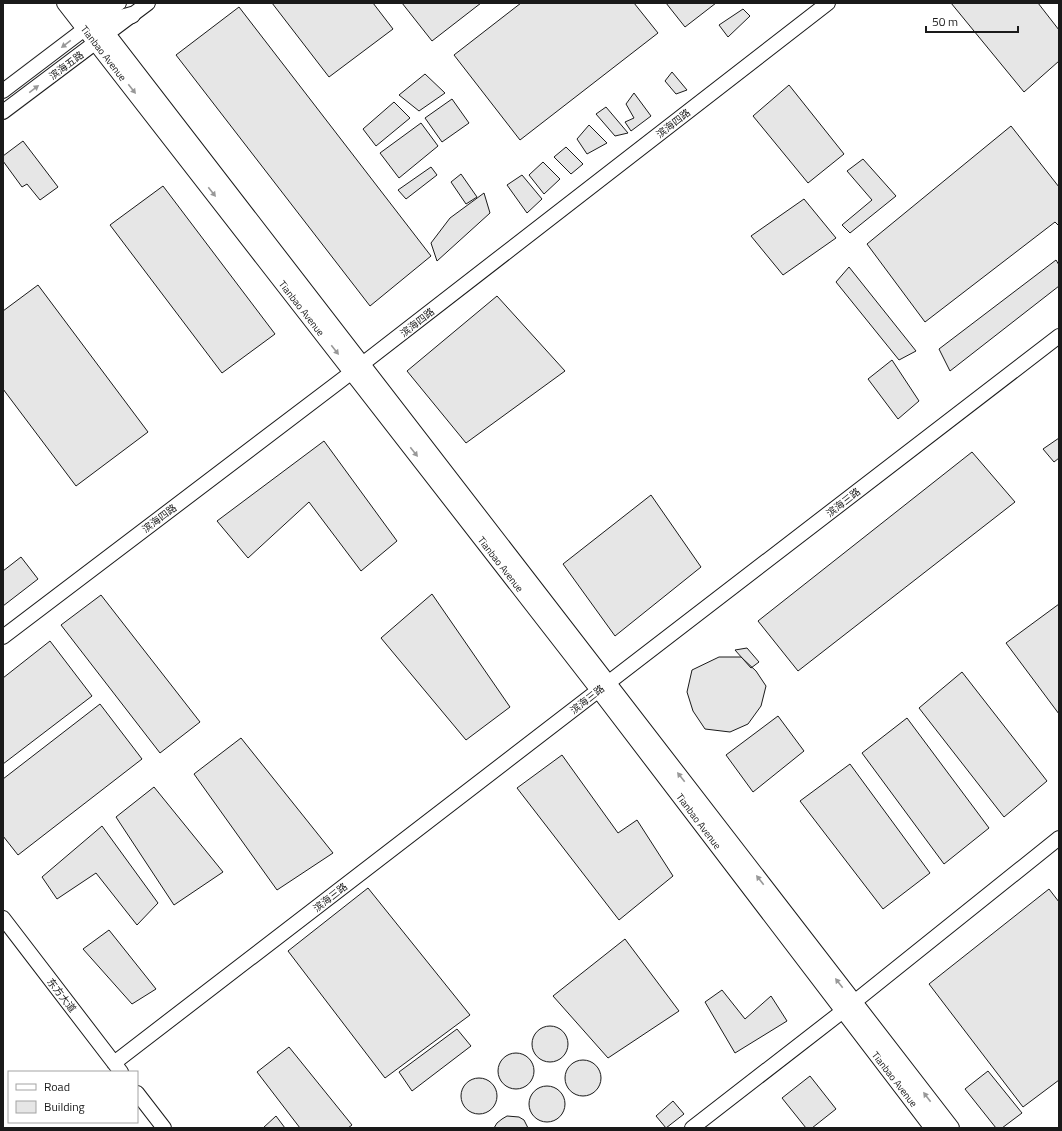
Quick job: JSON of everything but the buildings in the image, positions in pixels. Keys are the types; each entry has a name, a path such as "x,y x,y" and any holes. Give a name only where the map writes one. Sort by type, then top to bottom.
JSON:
{"main road":[{"path":"67,3 93,18 114,20 132,15"},
{"name":"Tianbao Avenue","path":"83,3 93,18 102,39 849,1006 951,1128"},
{"name":"Tianbao Avenue","path":"849,1006 933,1128"}],"street":[{"name":"滨海五路","path":"3,91 93,18 118,3"},
{"name":"滨海五路","path":"3,112 148,3"},
{"name":"滨海四路","path":"3,637 357,368 828,3"},
{"name":"滨海三路","path":"117,1067 603,686 1059,336"},
{"path":"692,1128 849,1006 1059,838"},
{"name":"东方大道","path":"3,918 117,1067"},
{"path":"138,1094 164,1128"}]}
